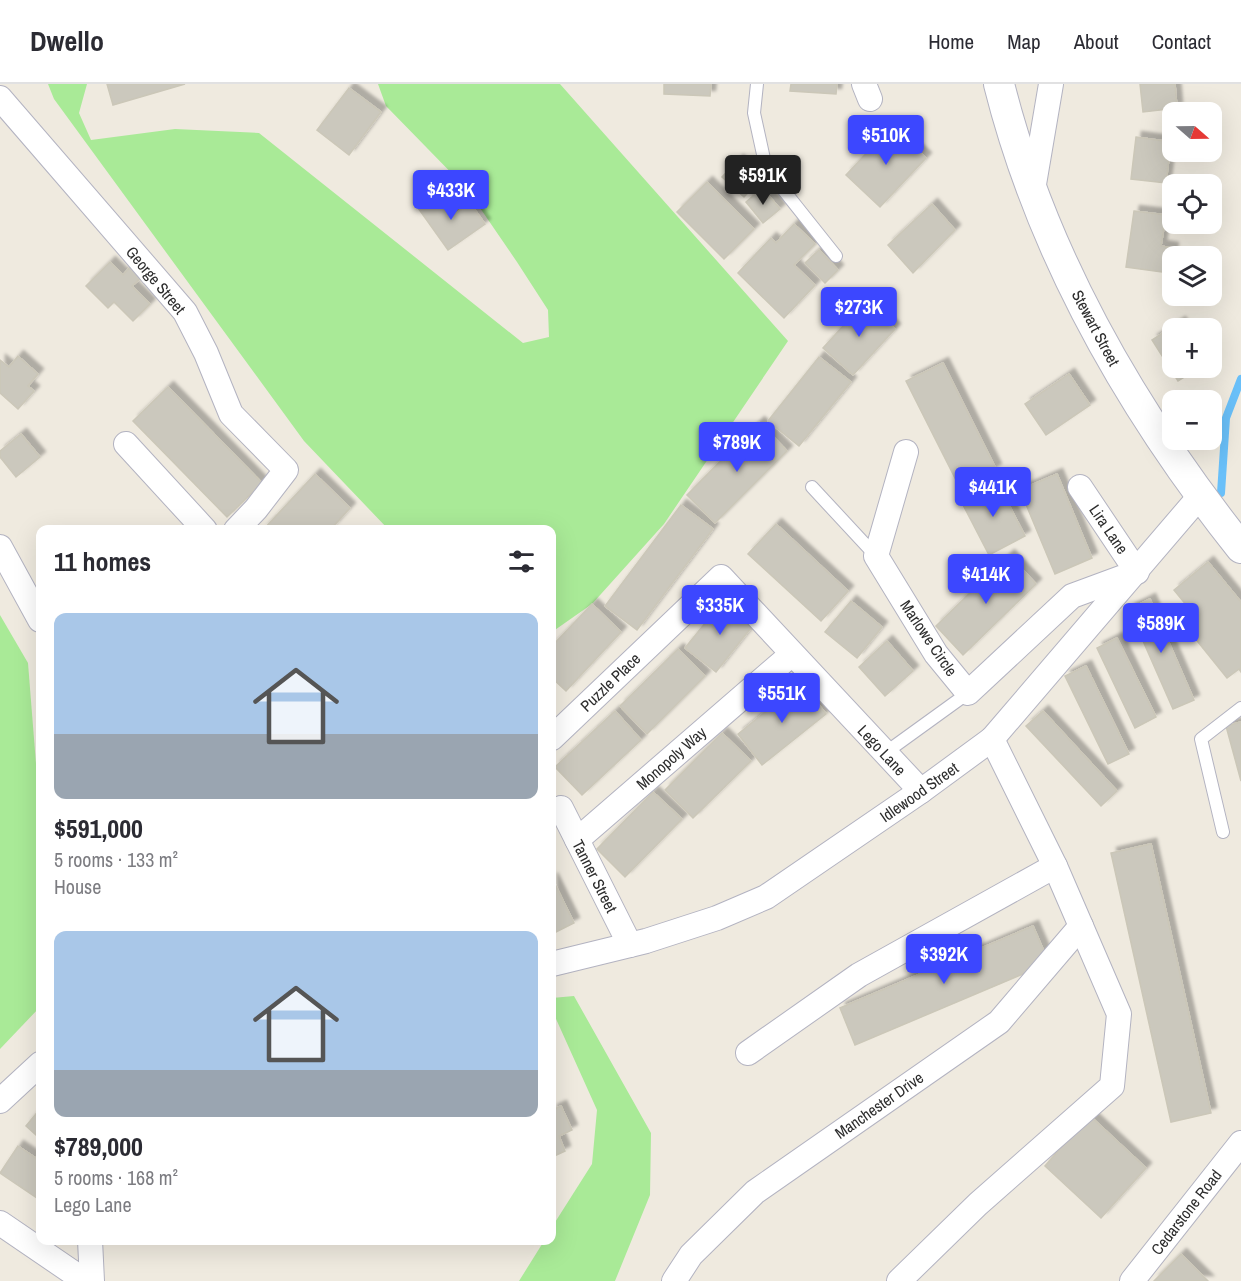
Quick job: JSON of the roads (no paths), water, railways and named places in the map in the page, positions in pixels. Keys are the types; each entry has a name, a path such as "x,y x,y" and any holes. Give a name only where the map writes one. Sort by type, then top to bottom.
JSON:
{"street":[{"name":"Stewart Street","path":"999,84 1009,122 1033,190 1095,333 1200,496 1241,548"},
{"path":"1033,190 1051,84"},
{"name":"George Street","path":"0,98 185,312 206,353 231,414 286,471 241,525"},
{"path":"126,444 200,525"},
{"path":"876,556 906,452"},
{"name":"Lira Lane","path":"1080,486 1137,572"},
{"name":"Idlewood Street","path":"556,963 630,945 717,918 766,897 921,791 992,739 1200,496"},
{"path":"0,547 36,613"},
{"name":"Marlowe Circle","path":"876,556 936,654 968,693 1072,596 1137,572"},
{"name":"Lego Lane","path":"721,577 921,791"},
{"name":"Puzzle Place","path":"556,734 721,577"},
{"name":"Monopoly Way","path":"577,840 792,654"},
{"path":"899,1281 978,1204 1112,1086 1119,1014 1055,866 992,739"},
{"name":"Tanner Street","path":"561,808 630,945"},
{"path":"748,1053 859,975 1055,866"},
{"name":"Manchester Drive","path":"674,1281 691,1255 755,1192 999,1022 1081,926"},
{"path":"0,1101 36,1068"},
{"name":"Cedarstone Road","path":"1132,1281 1241,1143"},
{"path":"0,1223 84,1281"},
{"path":"90,1245 92,1281"}],"lane":[{"path":"757,84 754,113 766,168 836,256"},
{"path":"812,487 876,556"},
{"path":"885,753 968,693"},
{"path":"1223,832 1201,739 1241,708"}],"waterway":[{"path":"1221,493 1226,418 1241,379"}]}
